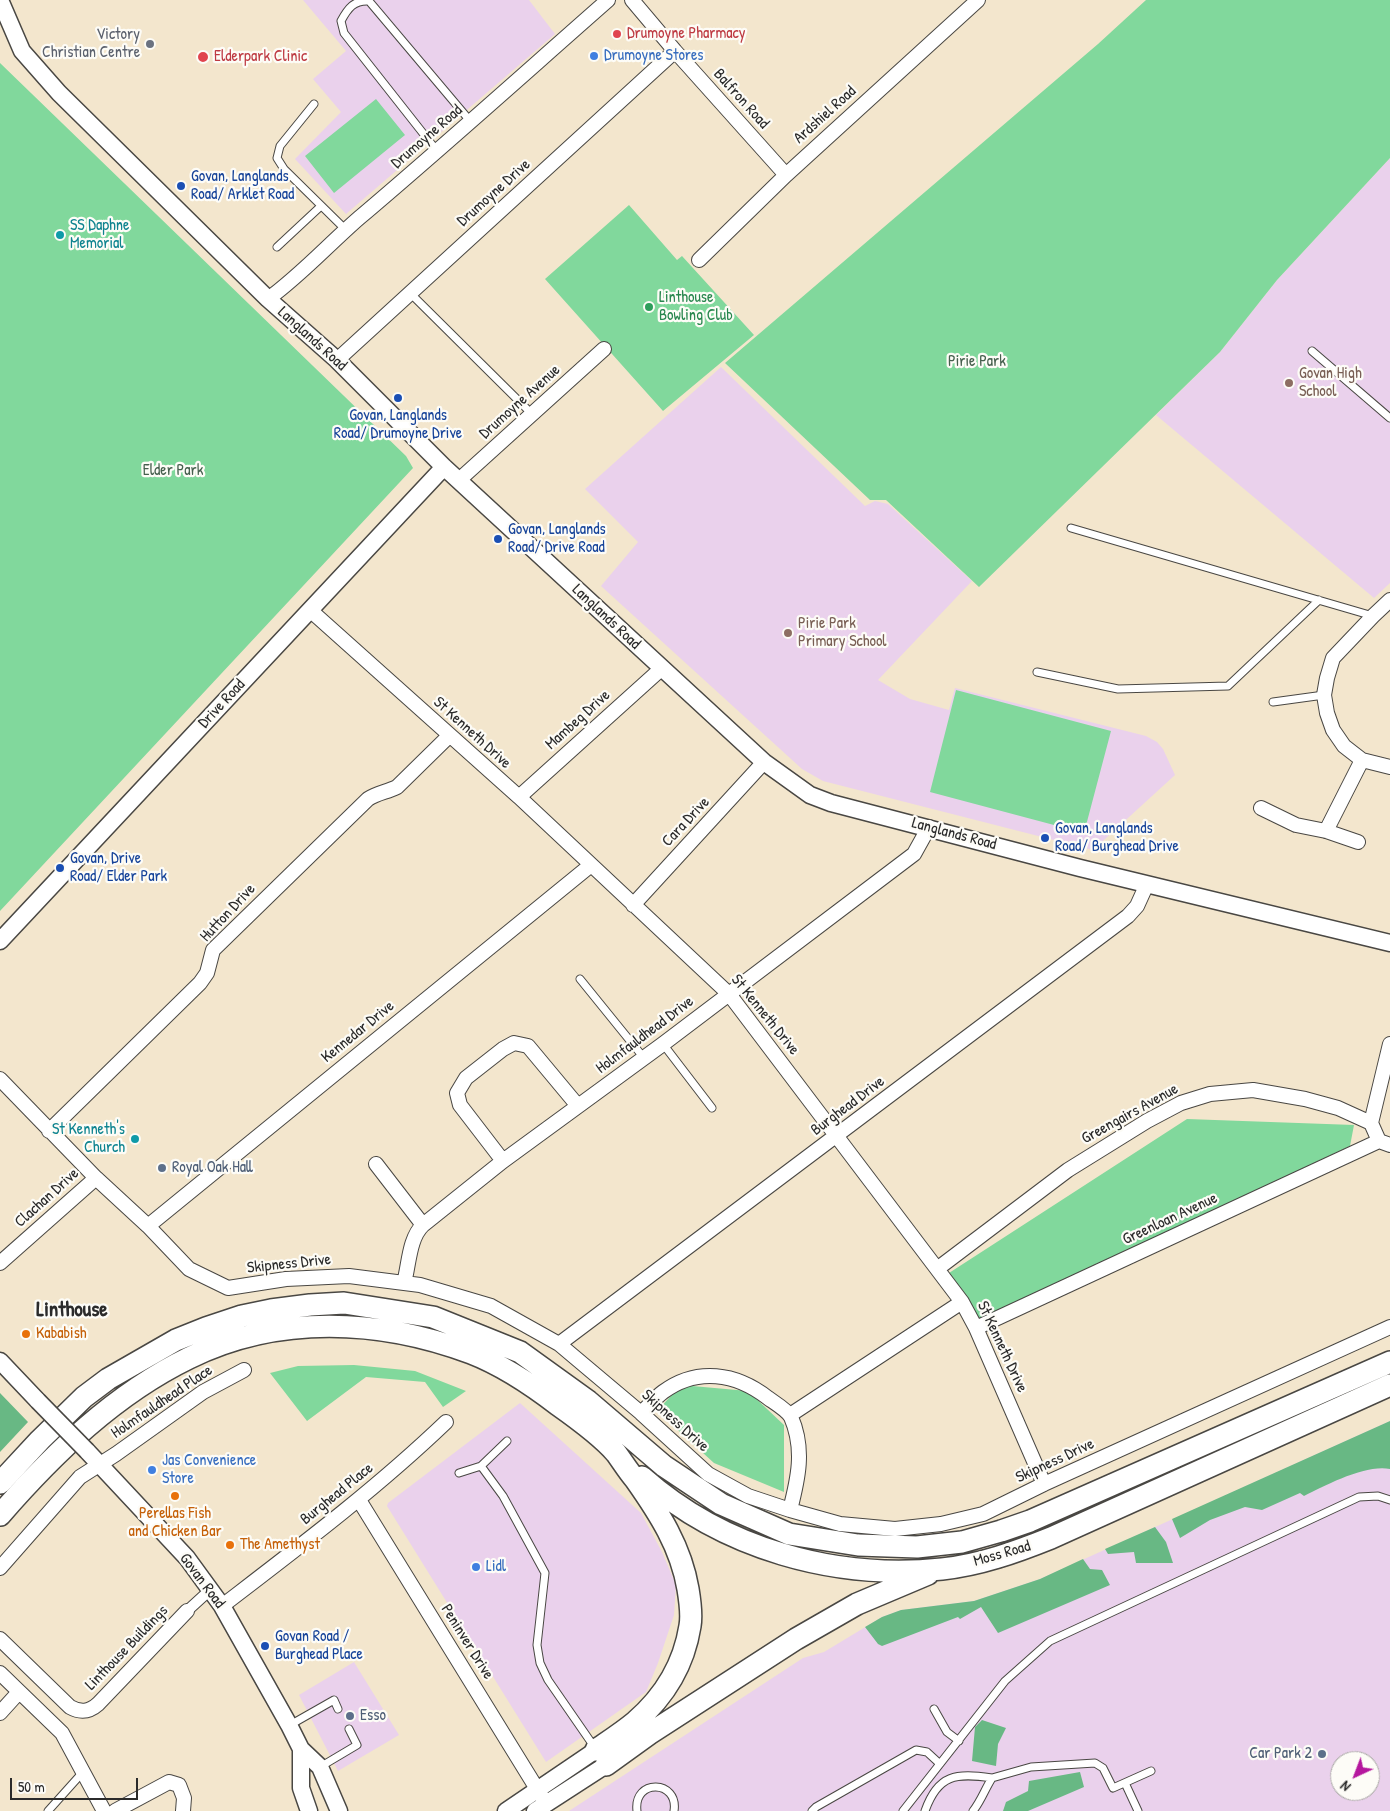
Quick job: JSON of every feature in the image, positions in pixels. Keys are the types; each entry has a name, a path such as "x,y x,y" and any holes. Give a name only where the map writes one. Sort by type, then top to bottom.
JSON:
{"main road":[{"name":"Moss Road","path":"0,1482 84,1397 108,1379 176,1340 242,1316 310,1305 344,1303 433,1317 520,1352 588,1401 664,1466 721,1504 789,1534 858,1545 917,1547 962,1542 1001,1531 1030,1521 1390,1362"},
{"path":"0,1514 56,1454 101,1414 127,1394 190,1357 231,1342 276,1330 314,1326 357,1327 396,1331 473,1354 534,1387 569,1413 614,1451 667,1527 680,1555 690,1598 691,1623 684,1654 663,1693 601,1757"},
{"name":"Moss Road","path":"614,1451 656,1489 696,1516 728,1534 765,1548 798,1559 834,1567 882,1570 942,1569 1009,1554 1052,1538 1390,1385"},
{"path":"601,1757 649,1734 796,1639 858,1604 942,1569"}],"street":[{"name":"Langlands Road","path":"0,0 22,51 59,94 268,299 337,360 444,467 661,669 764,762 795,786 810,795 831,803 1146,884 1390,943"},
{"name":"Drumoyne Road","path":"268,299 288,284 346,230 608,0"},
{"name":"Balfron Road","path":"632,0 675,51 786,174"},
{"name":"Ardshiel Road","path":"699,260 786,174 978,0"},
{"name":"Drumoyne Drive","path":"337,360 675,51"},
{"name":"Drumoyne Avenue","path":"459,480 604,349"},
{"name":"Drive Road","path":"0,941 444,467"},
{"path":"1390,600 1333,658 1324,695 1327,713 1333,730 1344,746 1362,760 1390,767"},
{"name":"St Kenneth Drive","path":"310,610 518,797 729,994 962,1302 976,1328 1044,1484"},
{"name":"Mambeg Drive","path":"518,797 661,669"},
{"name":"Hutton Drive","path":"49,1131 200,983 207,973 213,950 368,799 375,794 397,787 449,736"},
{"path":"1326,831 1362,760"},
{"name":"Cara Drive","path":"634,904 764,762"},
{"path":"1261,808 1296,825 1326,831 1358,842"},
{"name":"Holmfauldhead Drive","path":"404,1283 417,1231 423,1225 504,1161 663,1044 914,854 929,827"},
{"name":"Kennedar Drive","path":"148,1226 591,865"},
{"name":"Burghead Drive","path":"559,1344 1128,916 1137,906 1146,884"},
{"path":"504,1161 460,1105 457,1093 466,1078 502,1049 514,1043 528,1046 578,1106"},
{"path":"1385,1143 1371,1123 1390,1044"},
{"name":"Skipness Drive","path":"0,1079 96,1178 148,1226 189,1270 228,1288 286,1279 349,1276 420,1285 491,1306 559,1344 708,1474 748,1496 840,1524 894,1529 942,1524 983,1514 1044,1484 1390,1327"},
{"name":"Greengairs Avenue","path":"937,1269 1068,1170 1147,1121 1182,1103 1210,1094 1253,1090 1305,1099 1338,1108 1371,1123"},
{"name":"Greenloan Avenue","path":"976,1328 1385,1143"},
{"path":"376,1164 423,1225"},
{"name":"Clachan Drive","path":"0,1263 96,1178"},
{"path":"790,1415 962,1302"},
{"name":"Govan Road","path":"0,1361 187,1558 222,1606 301,1748 320,1766 339,1811"},
{"name":"Holmfauldhead Place","path":"0,1568 80,1477 116,1454 202,1392 244,1370"},
{"path":"641,1414 663,1392 687,1379 719,1376 738,1380 764,1395 790,1415 798,1441 799,1471 790,1510"},
{"name":"Burghead Place","path":"222,1606 359,1500 413,1454 446,1422"},
{"name":"Peninver Drive","path":"359,1500 539,1801"},
{"path":"187,1611 210,1590"},
{"name":"Linthouse Buildings","path":"0,1639 70,1707 77,1711 86,1712 98,1704 187,1611"},
{"path":"0,1673 62,1733 104,1811"},
{"path":"0,1713 19,1692"},
{"path":"301,1748 301,1788 309,1811"},
{"path":"506,1811 539,1801 601,1757"},
{"path":"115,1811 169,1782 179,1785 184,1798 183,1811"}],"lane":[{"path":"437,152 344,33 341,20 355,2 362,0 370,1 471,122"},
{"path":"314,104 280,146 277,158 284,169 346,230"},
{"path":"277,247 321,206"},
{"path":"410,293 532,414"},
{"path":"1312,351 1390,418"},
{"path":"1071,528 1373,616"},
{"path":"1037,672 1118,688 1228,686 1319,600"},
{"path":"1273,702 1324,695"},
{"path":"580,979 644,1058"},
{"path":"663,1044 712,1108"},
{"path":"459,1473 481,1466 507,1441"},
{"path":"481,1466 503,1496 545,1573 537,1645 540,1663 548,1680 601,1757"},
{"path":"903,1811 1004,1681 1050,1641 1359,1496 1378,1496 1390,1500"},
{"path":"289,1725 334,1700 338,1709"},
{"path":"934,1709 947,1732 959,1741"},
{"path":"320,1766 356,1745 349,1729"},
{"path":"812,1811 824,1802 916,1750 927,1752 940,1764"},
{"path":"925,1811 930,1795 936,1788 947,1780 960,1776 992,1778 1031,1766 1095,1763 1103,1768 1113,1788 1151,1770"},
{"path":"48,1811 83,1772"},
{"path":"973,1811 980,1802 985,1788 992,1778"},
{"path":"1126,1782 1138,1811"},
{"path":"637,1811 638,1797 648,1788 654,1787 661,1788 672,1796 674,1811"}],"shaded area":[{"path":"303,0 529,0 555,34 346,214 295,159 341,112 313,79 346,51"},
{"name":"Govan High School","path":"1390,158 1390,583 1374,598 1156,415 1220,352 1277,280"},
{"name":"Pirie Park Primary School","path":"721,367 865,506 875,501 888,504 972,581 878,680 910,699 949,710 955,688 1146,736 1157,742 1163,749 1175,775 1093,850 823,781 802,769 601,586 638,542 585,489"},
{"path":"520,1403 641,1513 662,1552 676,1585 674,1615 646,1692 546,1762 387,1506 388,1503"},
{"path":"1390,1421 1390,1811 569,1811 803,1658 824,1652 882,1617 901,1610 974,1601 1040,1579"},
{"path":"354,1662 399,1735 338,1771 299,1695"}],"green space":[{"name":"Pirie Park","path":"1146,0 1390,0 1390,158 1277,280 1220,352 979,587 886,500 870,500 725,363 1098,44"},
{"name":"Elder Park","path":"0,63 406,456 413,468 0,911"},
{"path":"376,99 405,135 334,193 305,156"},
{"name":"Linthouse Bowling Club","path":"629,205 677,260 682,256 754,335 663,411 545,279"},
{"path":"956,690 1111,731 1084,833 930,792"},
{"path":"1187,1119 1354,1125 1350,1146 981,1321 949,1273"},
{"path":"354,1365 415,1371 466,1391 443,1407 425,1382 366,1377 307,1421 270,1373 298,1366"},
{"path":"681,1385 748,1391 784,1425 784,1492 714,1463 657,1411"},
{"path":"0,1393 28,1422 0,1452"},
{"path":"1390,1421 1390,1469 1380,1468 1358,1472 1304,1496 1300,1493 1262,1510 1245,1507 1210,1520 1180,1538 1172,1519"},
{"path":"1155,1527 1166,1542 1173,1563 1136,1563 1134,1552 1108,1554 1105,1549"},
{"path":"1083,1559 1090,1569 1102,1570 1110,1585 998,1633 981,1607 960,1619 958,1617 882,1646 878,1644 865,1627 882,1617 901,1610 974,1601 1040,1579"},
{"path":"982,1720 1006,1728 998,1744 996,1766 972,1761 975,1727"},
{"path":"1080,1772 1084,1787 1028,1811 1003,1811 1006,1802 1028,1791 1029,1781"}],"place":[{"name":"Drumoyne Pharmacy","path":"617,34"},
{"name":"Victory Christian Centre","path":"150,44"},
{"name":"Drumoyne Stores","path":"594,56"},
{"name":"Elderpark Clinic","path":"203,57"},
{"name":"Govan, Langlands Road/ Arklet Road","path":"181,186"},
{"name":"SS Daphne Memorial","path":"60,235"},
{"name":"Linthouse Bowling Club","path":"649,307"},
{"name":"Govan High School","path":"1289,383"},
{"name":"Govan, Langlands Road/ Drumoyne Drive","path":"398,398"},
{"name":"Govan, Langlands Road/ Drive Road","path":"498,539"},
{"name":"Pirie Park Primary School","path":"788,633"},
{"name":"Govan, Langlands Road/ Burghead Drive","path":"1045,838"},
{"name":"Govan, Drive Road/ Elder Park","path":"60,868"},
{"name":"St Kenneth's Church","path":"135,1139"},
{"name":"Royal Oak Hall","path":"162,1168"},
{"name":"Kababish","path":"26,1334"},
{"name":"Jas Convenience Store","path":"152,1470"},
{"name":"Perellas Fish and Chicken Bar","path":"175,1496"},
{"name":"The Amethyst","path":"230,1545"},
{"name":"Lidl","path":"476,1567"},
{"name":"Govan Road / Burghead Place","path":"265,1646"},
{"name":"Esso","path":"350,1716"},
{"name":"Car Park 2","path":"1322,1754"}],"district":[{"name":"Linthouse","path":"72,1310"}]}
